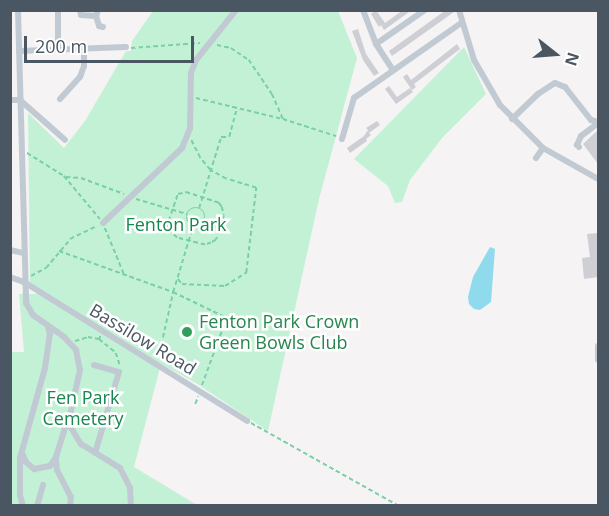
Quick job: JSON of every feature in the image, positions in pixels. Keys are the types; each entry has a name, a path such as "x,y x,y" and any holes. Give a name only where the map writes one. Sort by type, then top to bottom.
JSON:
{"street":[{"path":"18,10 24,280 28,310 71,343 78,355 80,370 70,414 56,457 57,470 71,497 70,506"},
{"path":"58,10 58,49"},
{"path":"80,10 81,15 97,13 99,26 103,27"},
{"path":"103,223 182,148 190,128 191,73 196,60 236,10"},
{"path":"363,10 376,44 393,70"},
{"path":"376,44 425,10"},
{"path":"459,10 459,24 489,88 512,119 543,148 598,179"},
{"path":"342,139 354,98 459,24"},
{"path":"19,51 126,47"},
{"path":"116,48 117,56"},
{"path":"60,99 80,77 84,66 84,49"},
{"path":"512,119 546,87 555,83 565,87 591,120 598,122"},
{"path":"10,100 20,100 65,141"},
{"path":"579,147 577,145 581,136 598,122"},
{"path":"536,158 543,148"},
{"path":"10,250 24,253"},
{"name":"Bassilow Road","path":"10,277 24,280 102,332 247,421"},
{"path":"23,506 20,477 22,447 45,368 50,334 48,327"},
{"path":"598,346 598,360"},
{"path":"94,365 119,372 95,453"},
{"path":"70,414 70,426 81,444 120,468 126,478 133,503"},
{"path":"22,447 26,462 34,469 45,468 56,457"},
{"path":"37,506 43,485"}],"path":[{"path":"126,47 150,48 210,42 231,48 249,60 273,94 283,118"},
{"path":"191,97 283,118 342,139"},
{"path":"199,208 221,137 229,137 237,108"},
{"path":"178,279 182,284 225,286 246,273 256,188 226,179 210,170 193,144 190,128"},
{"path":"21,149 64,177 89,202 103,223 124,274"},
{"path":"64,177 81,178 130,197 187,214"},
{"path":"186,192 219,203 224,216 216,240 211,243 177,238 166,228 171,210 178,194 186,192"},
{"path":"193,208 199,208 204,213 205,220 200,226 193,226 188,222 187,214 193,208"},
{"path":"205,220 221,225"},
{"path":"24,280 46,268 70,239 103,223"},
{"path":"161,345 172,292 193,226"},
{"path":"59,251 172,292 227,318 195,404"},
{"path":"99,339 102,332"},
{"path":"71,343 88,337 99,339 116,353 119,372"},
{"path":"247,421 399,506"}],"green space":[{"name":"Fenton Park","path":"153,11 338,11 357,58 319,199 268,431 196,383 161,364 134,467 197,505 11,506 11,352 24,352 19,294 36,294 39,289 30,286 28,113 64,148 85,121 126,51 131,51 132,41"},
{"path":"464,47 486,94 442,138 410,180 402,202 395,203 388,186 354,159"}],"water":[{"path":"490,247 495,249 491,302 480,310 474,309 469,304 468,297 473,277"}],"building":[{"path":"376,10 385,23 403,10 412,10 384,30 381,25 379,27 371,14"},
{"path":"446,10 454,12 392,56 389,51"},
{"path":"358,29 366,54 379,73 374,76 363,60 352,31"},
{"path":"457,44 460,49 414,84 416,87 412,90 403,77 407,74 411,80"},
{"path":"389,86 397,97 410,88 413,92 396,104 385,89"},
{"path":"377,121 380,125 369,133 371,135 366,139 367,141 350,153 347,148 364,136 368,130 366,128"},
{"path":"598,130 598,164 583,144"},
{"path":"598,233 598,277 584,279 582,258 590,257 587,234"}],"place":[{"name":"Fenton Park Crown Green Bowls Club","path":"187,332"}],"park label":[{"name":"Fen Park Cemetery","path":"83,408"}]}
